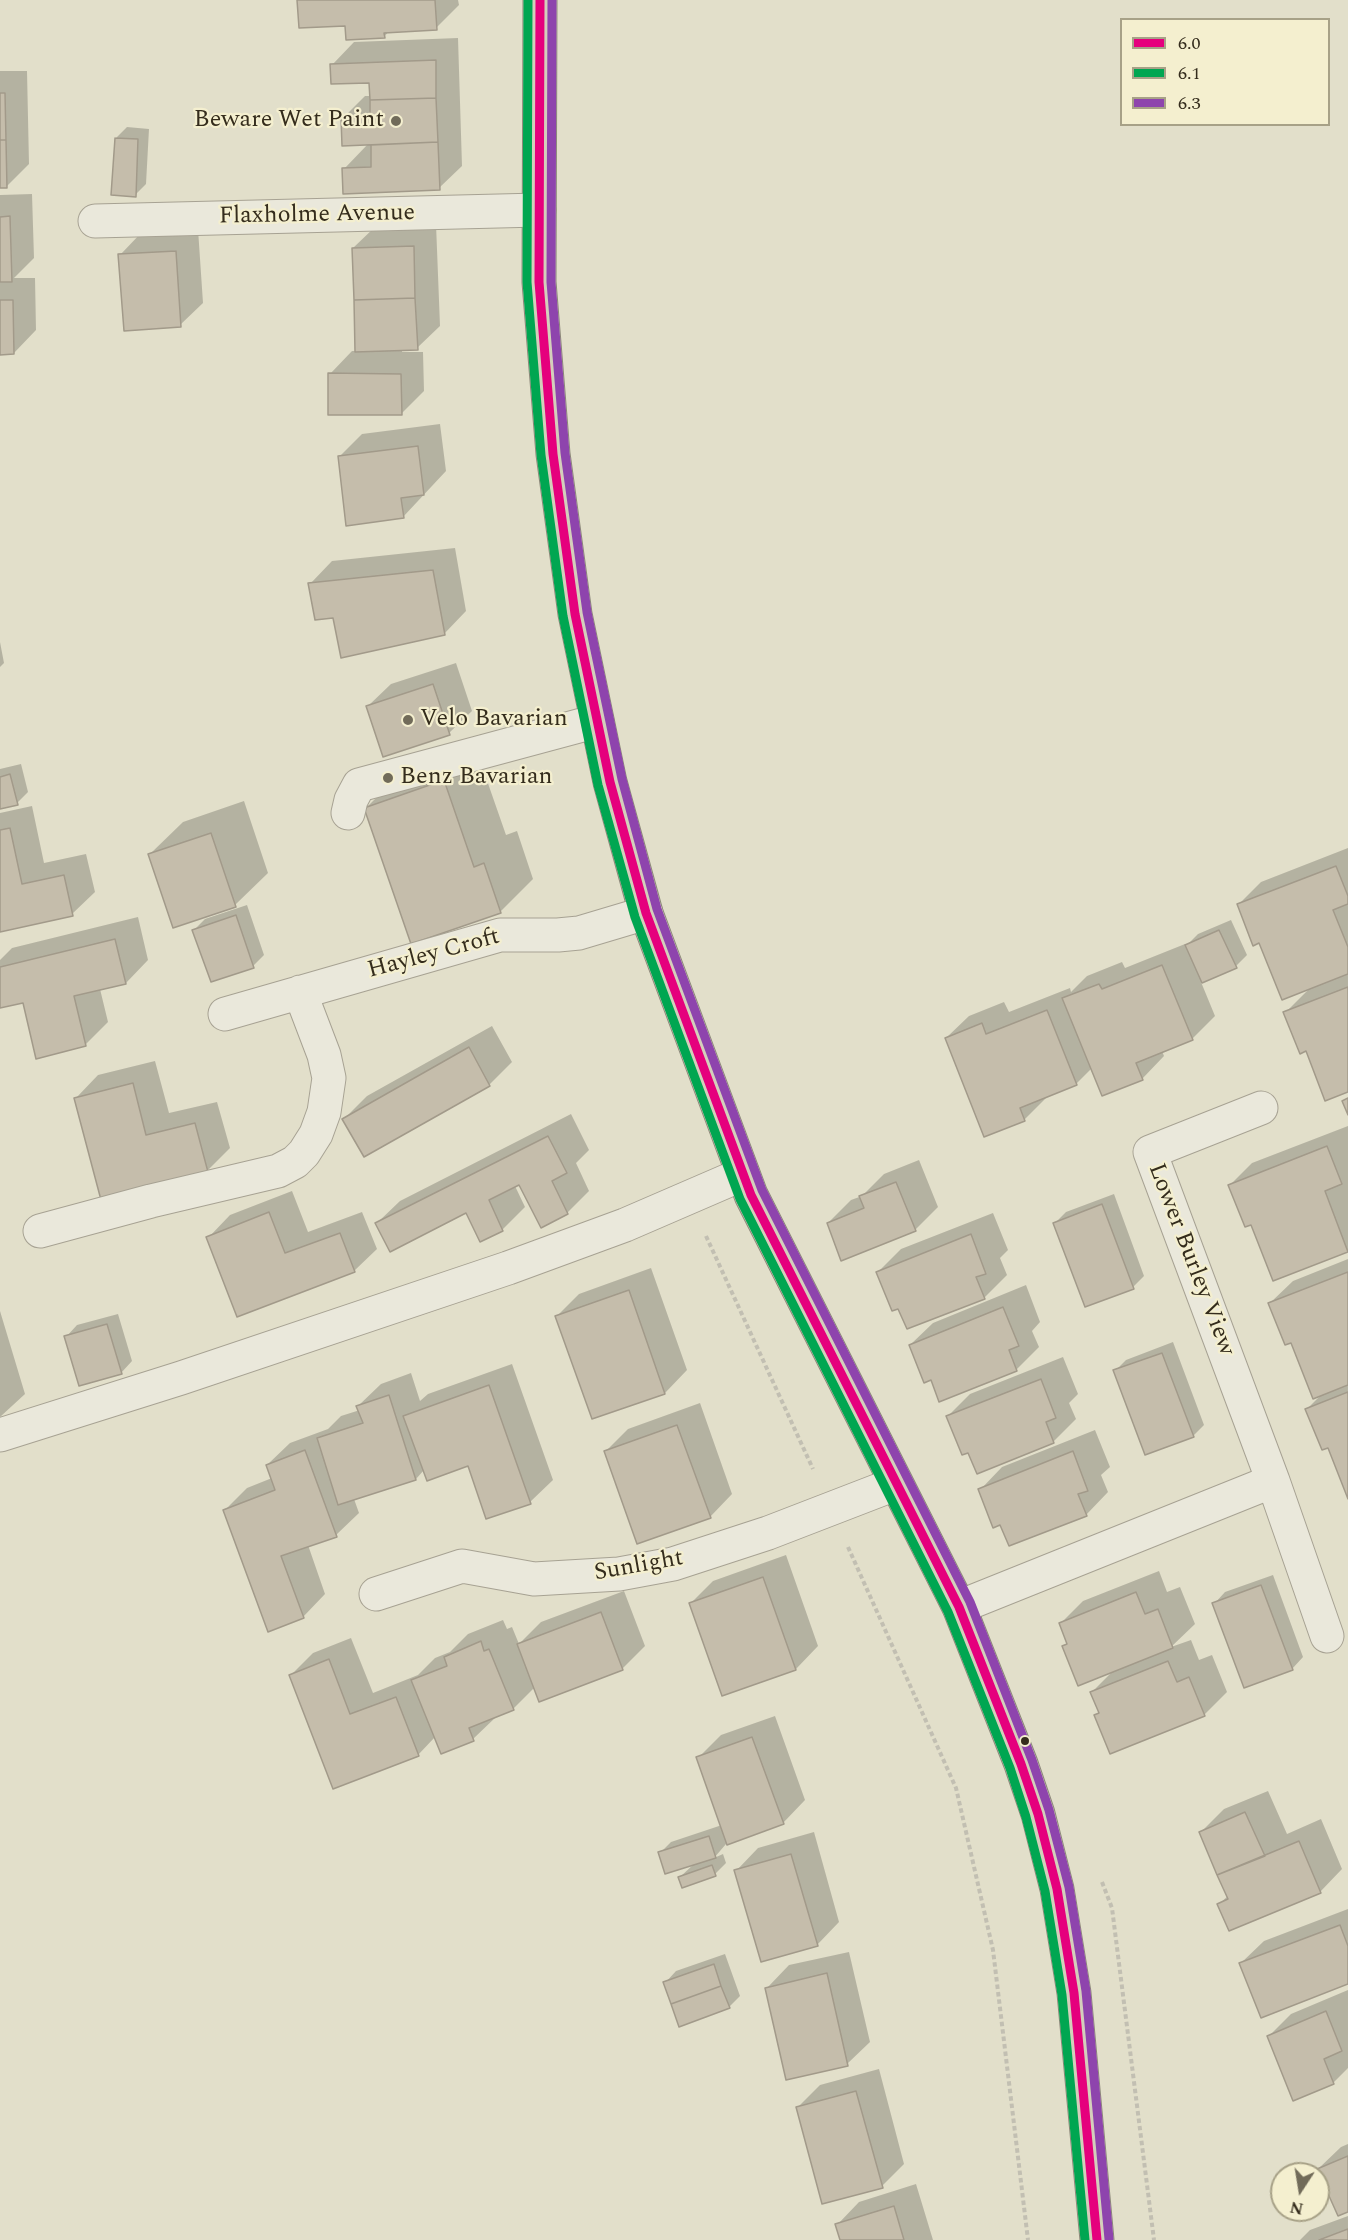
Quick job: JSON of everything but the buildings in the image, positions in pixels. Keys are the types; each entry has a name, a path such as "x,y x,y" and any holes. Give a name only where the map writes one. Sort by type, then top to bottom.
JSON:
{"highway":[{"path":"540,0 539,282 553,454 575,614 610,782 646,913 743,1174 895,1484 959,1607 1021,1764 1038,1814 1057,1889 1074,1993 1097,2240"}],"street":[{"name":"Flaxholme Avenue","path":"95,220 539,210"},
{"path":"348,813 351,800 359,785 597,721"},
{"name":"Hayley Croft","path":"225,1014 500,935 579,933 646,913"},
{"path":"40,1231 151,1201 278,1171 299,1157 316,1134 324,1112 329,1078 324,1055 300,992"},
{"name":"Lower Burley View","path":"1261,1107 1150,1152 1273,1481 1327,1636"},
{"path":"0,1435 181,1378 508,1268 625,1225 743,1174"},
{"path":"959,1607 1273,1481"},
{"name":"Sunlight","path":"376,1594 462,1566 534,1579 619,1574 673,1564 768,1533 895,1484"}],"path":[{"path":"688,1197 956,1788 993,1950 1028,2240"}],"transit line":[{"name":"6.1","path":"528,0 527,282 541,455 563,616 598,785 635,917 740,1199 948,1612 1010,1768 1026,1817 1045,1891 1062,1995 1085,2240"},
{"name":"6.0","path":"540,0 539,282 553,454 575,614 610,782 646,913 751,1195 959,1607 1021,1764 1038,1814 1057,1889 1074,1993 1097,2240"},
{"name":"6.3","path":"552,0 551,282 565,453 587,612 622,779 657,909 762,1190 970,1602 1032,1760 1049,1810 1069,1887 1086,1991 1109,2239"}],"place":[{"name":"Beware Wet Paint","path":"396,121"},
{"name":"Velo Bavarian","path":"408,720"},
{"name":"Benz Bavarian","path":"388,778"}]}
